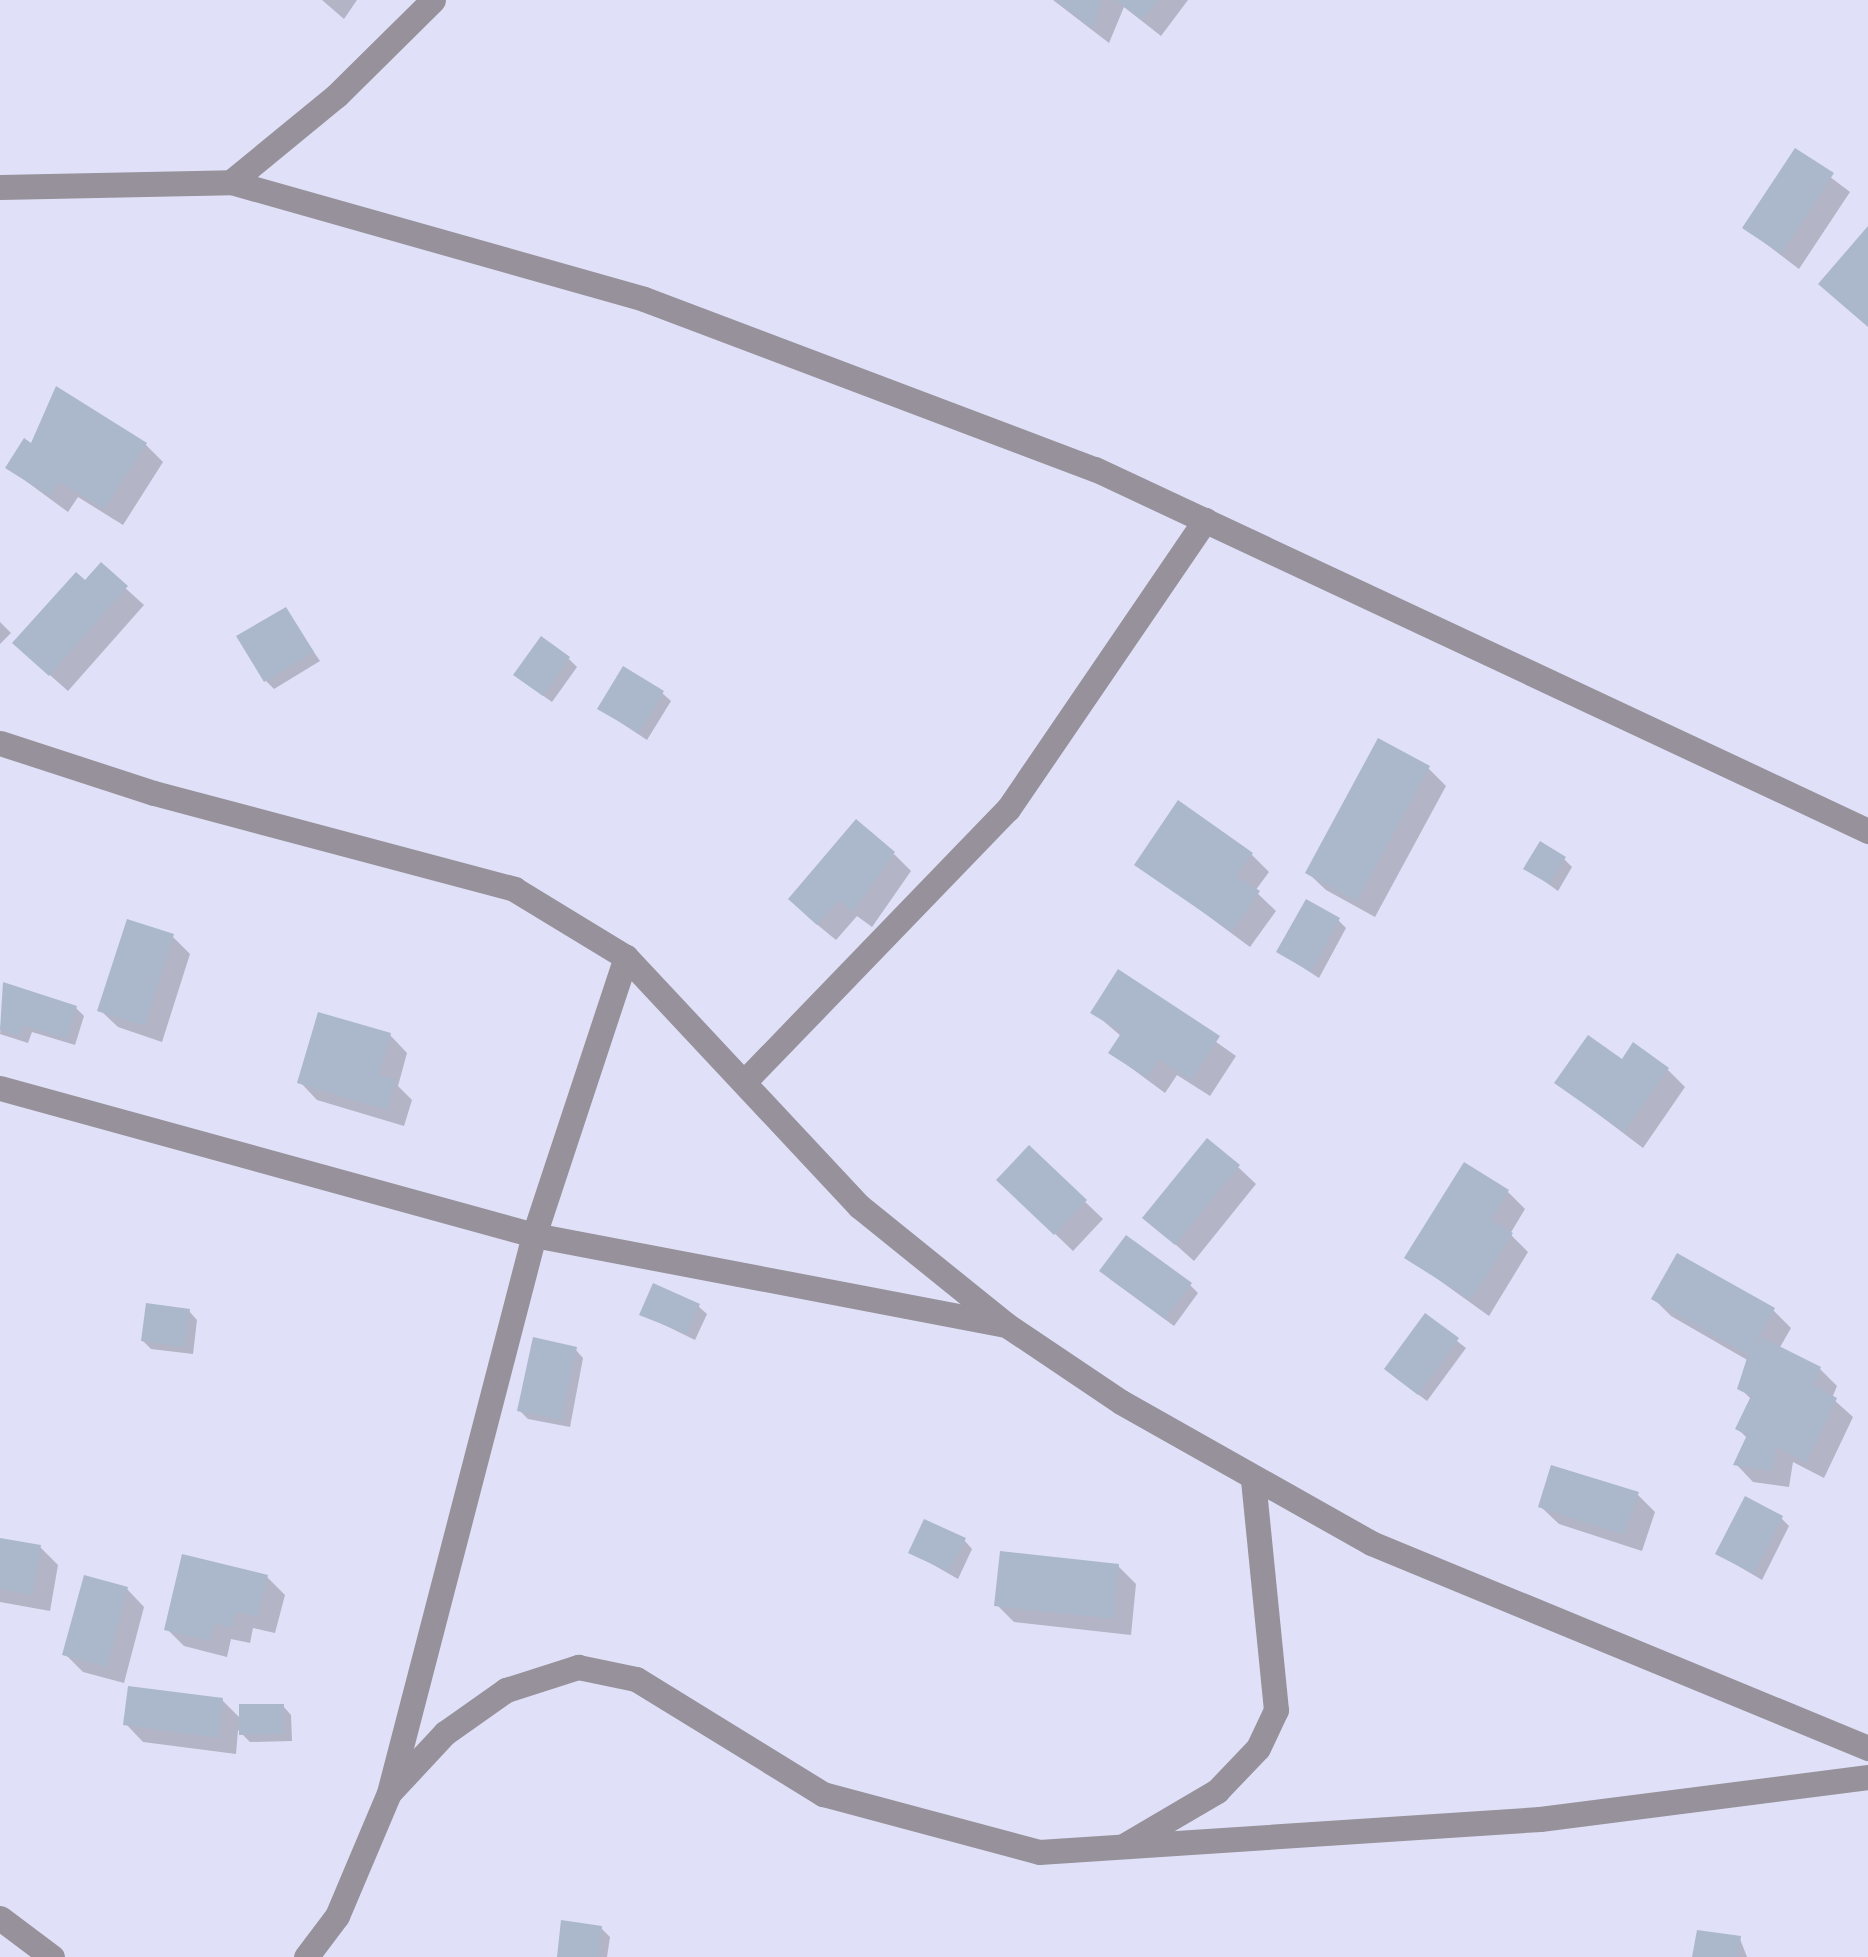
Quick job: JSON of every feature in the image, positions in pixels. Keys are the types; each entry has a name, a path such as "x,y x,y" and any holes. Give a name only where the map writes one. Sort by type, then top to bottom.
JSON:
{"street":[{"path":"231,182 337,95 432,0"},
{"path":"0,187 231,182 644,300 1094,469 1868,830"},
{"path":"744,1082 1008,809 1206,520"},
{"path":"0,743 154,793 514,889 626,957 859,1206 1004,1324 1253,1478 1371,1543 1868,1748"},
{"path":"306,1957 337,1916 389,1792 534,1235 626,957"},
{"path":"0,1088 534,1235 1004,1324"},
{"path":"1122,1847 1217,1791 1258,1748 1276,1710 1253,1478"},
{"path":"389,1792 445,1734 506,1690 578,1667 636,1679 823,1794 1039,1852 1540,1819 1868,1777"},
{"path":"0,1918 52,1957"}],"building":[{"path":"1055,0 1103,0 1092,28"},
{"path":"1115,0 1158,0 1142,20"},
{"path":"1795,148 1834,173 1781,254 1742,228"},
{"path":"1868,226 1868,327 1818,284"},
{"path":"56,386 147,443 104,509 59,481 50,496 5,468 24,438 31,443"},
{"path":"101,562 128,586 49,676 12,643 76,572 85,580"},
{"path":"286,607 314,652 264,682 236,636"},
{"path":"541,636 570,657 543,696 513,675"},
{"path":"623,666 664,691 639,733 597,709"},
{"path":"1378,738 1430,766 1357,901 1305,873"},
{"path":"1178,800 1253,853 1236,876 1260,891 1232,932 1134,865"},
{"path":"856,819 895,852 853,912 839,900 817,925 788,899"},
{"path":"1540,841 1566,857 1549,884 1523,869"},
{"path":"1306,899 1340,918 1311,972 1276,952"},
{"path":"127,919 174,934 145,1026 97,1011"},
{"path":"1118,969 1220,1036 1192,1080 1159,1059 1147,1078 1108,1053 1122,1032 1090,1013"},
{"path":"3,982 77,1006 67,1039 24,1025 20,1036 0,1030"},
{"path":"318,1012 391,1033 379,1075 396,1080 387,1110 297,1083"},
{"path":"1588,1035 1622,1059 1633,1042 1669,1068 1624,1132 1554,1083"},
{"path":"1207,1138 1240,1165 1175,1245 1142,1218"},
{"path":"1029,1145 1087,1200 1054,1235 996,1180"},
{"path":"1464,1162 1509,1190 1491,1220 1513,1233 1471,1300 1404,1258"},
{"path":"1126,1235 1192,1283 1165,1319 1099,1271"},
{"path":"1677,1253 1775,1308 1751,1351 1761,1337 1821,1367 1813,1385 1837,1398 1806,1463 1776,1447 1772,1471 1733,1465 1747,1435 1735,1429 1751,1396 1737,1389 1748,1355 1651,1299"},
{"path":"653,1283 700,1304 687,1334 639,1315"},
{"path":"146,1303 190,1309 185,1347 141,1341"},
{"path":"1425,1313 1459,1338 1418,1395 1384,1369"},
{"path":"533,1337 577,1347 562,1420 517,1411"},
{"path":"1551,1465 1639,1492 1624,1535 1538,1507"},
{"path":"1745,1496 1783,1516 1754,1574 1715,1554"},
{"path":"924,1519 966,1538 949,1572 908,1553"},
{"path":"0,1538 41,1545 33,1595 0,1589"},
{"path":"1000,1551 1119,1564 1114,1619 994,1606"},
{"path":"182,1554 268,1575 258,1617 236,1612 232,1628 214,1623 210,1641 164,1630"},
{"path":"84,1575 128,1587 107,1667 62,1655"},
{"path":"128,1686 223,1698 219,1738 123,1725"},
{"path":"239,1704 284,1704 284,1734 239,1735"},
{"path":"561,1920 602,1926 599,1957 557,1957"},
{"path":"1697,1930 1741,1936 1738,1957 1692,1957"}]}
